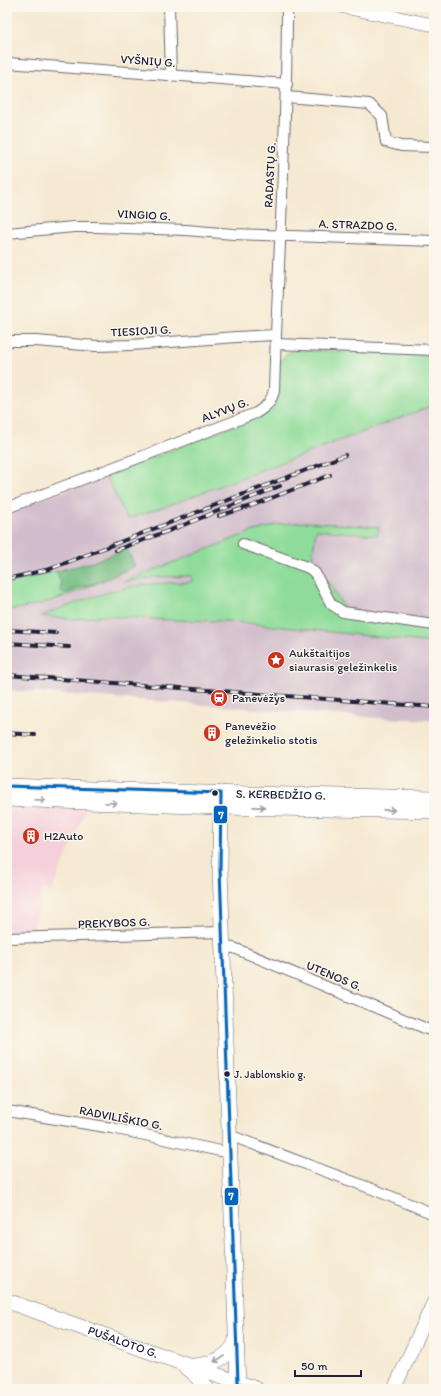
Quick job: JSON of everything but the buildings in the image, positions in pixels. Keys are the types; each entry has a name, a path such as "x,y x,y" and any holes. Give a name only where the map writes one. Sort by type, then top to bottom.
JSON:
{"main road":[{"name":"S. KERBEDŽIO G.","path":"7,786 220,800 434,811"},
{"name":"S. KERBEDŽIO G.","path":"7,800 434,798"},
{"path":"220,800 219,852 238,1386"},
{"name":"PUŠALOTO G.","path":"7,1301 187,1365 238,1386 256,1389"},
{"path":"187,1365 207,1365 221,1360 232,1349 237,1337"},
{"path":"187,1365 207,1389"}],"street":[{"path":"169,7 171,76"},
{"name":"RADASTŲ G.","path":"276,339 287,97 288,7"},
{"path":"344,7 434,25"},
{"name":"VYŠNIŲ G.","path":"7,63 287,84"},
{"path":"287,97 369,104 382,116 386,142 401,146 434,147"},
{"name":"VINGIO G.","path":"7,233 96,226 281,236"},
{"name":"A. STRAZDO G.","path":"281,236 434,241"},
{"name":"TIESIOJI G.","path":"7,341 36,341 96,346 131,346 236,337 276,339"},
{"path":"276,339 434,350"},
{"name":"ALYVŲ G.","path":"7,508 248,416 264,408 273,396 276,339"},
{"path":"243,544 309,568 315,573 331,604 343,612 434,625"},
{"name":"PREKYBOS G.","path":"7,938 91,937 222,932"},
{"name":"UTENOS G.","path":"223,947 234,948 434,1032"},
{"name":"RADVILIŠKIO G.","path":"7,1111 112,1128 230,1153"},
{"path":"229,1135 434,1214"},
{"path":"394,1389 434,1301"}],"shaded area":[{"path":"434,405 434,626 344,608 321,570 311,566 316,530 378,535 378,527 251,532 125,582 156,577 192,576 192,582 160,583 130,587 86,599 42,616 74,619 103,616 169,620 227,621 434,643 434,720 379,718 7,690 7,610 38,605 63,598 135,566 127,549 92,562 7,584 7,512 106,476 127,519 164,507"},
{"path":"7,804 87,807 51,892 42,890 32,934 7,934"}],"green space":[{"path":"298,350 434,355 434,405 164,507 127,519 106,476 256,417 272,405 278,396 279,367 284,356 289,352"},
{"path":"306,522 379,527 378,535 316,530 311,566 321,570 344,608 434,626 434,643 227,621 169,620 103,616 74,619 41,616 85,600 130,587 161,583 192,582 192,576 156,577 123,582 251,532 280,524"},
{"path":"127,549 135,566 100,582 80,587 67,593 62,593 61,583 57,571 92,562"},
{"path":"57,571 61,583 61,590 67,593 80,587 100,582 66,596 43,603 7,610 7,584"}],"railway":[{"path":"7,579 50,569 345,455"},
{"path":"219,516 251,506 330,475"},
{"path":"116,550 176,528 280,486"},
{"path":"7,630 56,633"},
{"path":"7,643 69,647"},
{"path":"7,675 434,707"},
{"path":"7,733 35,735"}],"transit line":[{"name":"7","path":"7,786 221,793 220,869 238,1383 256,1389"}],"place":[{"name":"Aukštaitijos siaurasis geležinkelis","path":"276,660"},
{"name":"Panevėžys","path":"219,698"},
{"name":"Panevėžio geležinkelio stotis","path":"212,733"},
{"name":"H2Auto","path":"31,836"},
{"name":"J. Jablonskio g.","path":"227,1074"}]}
